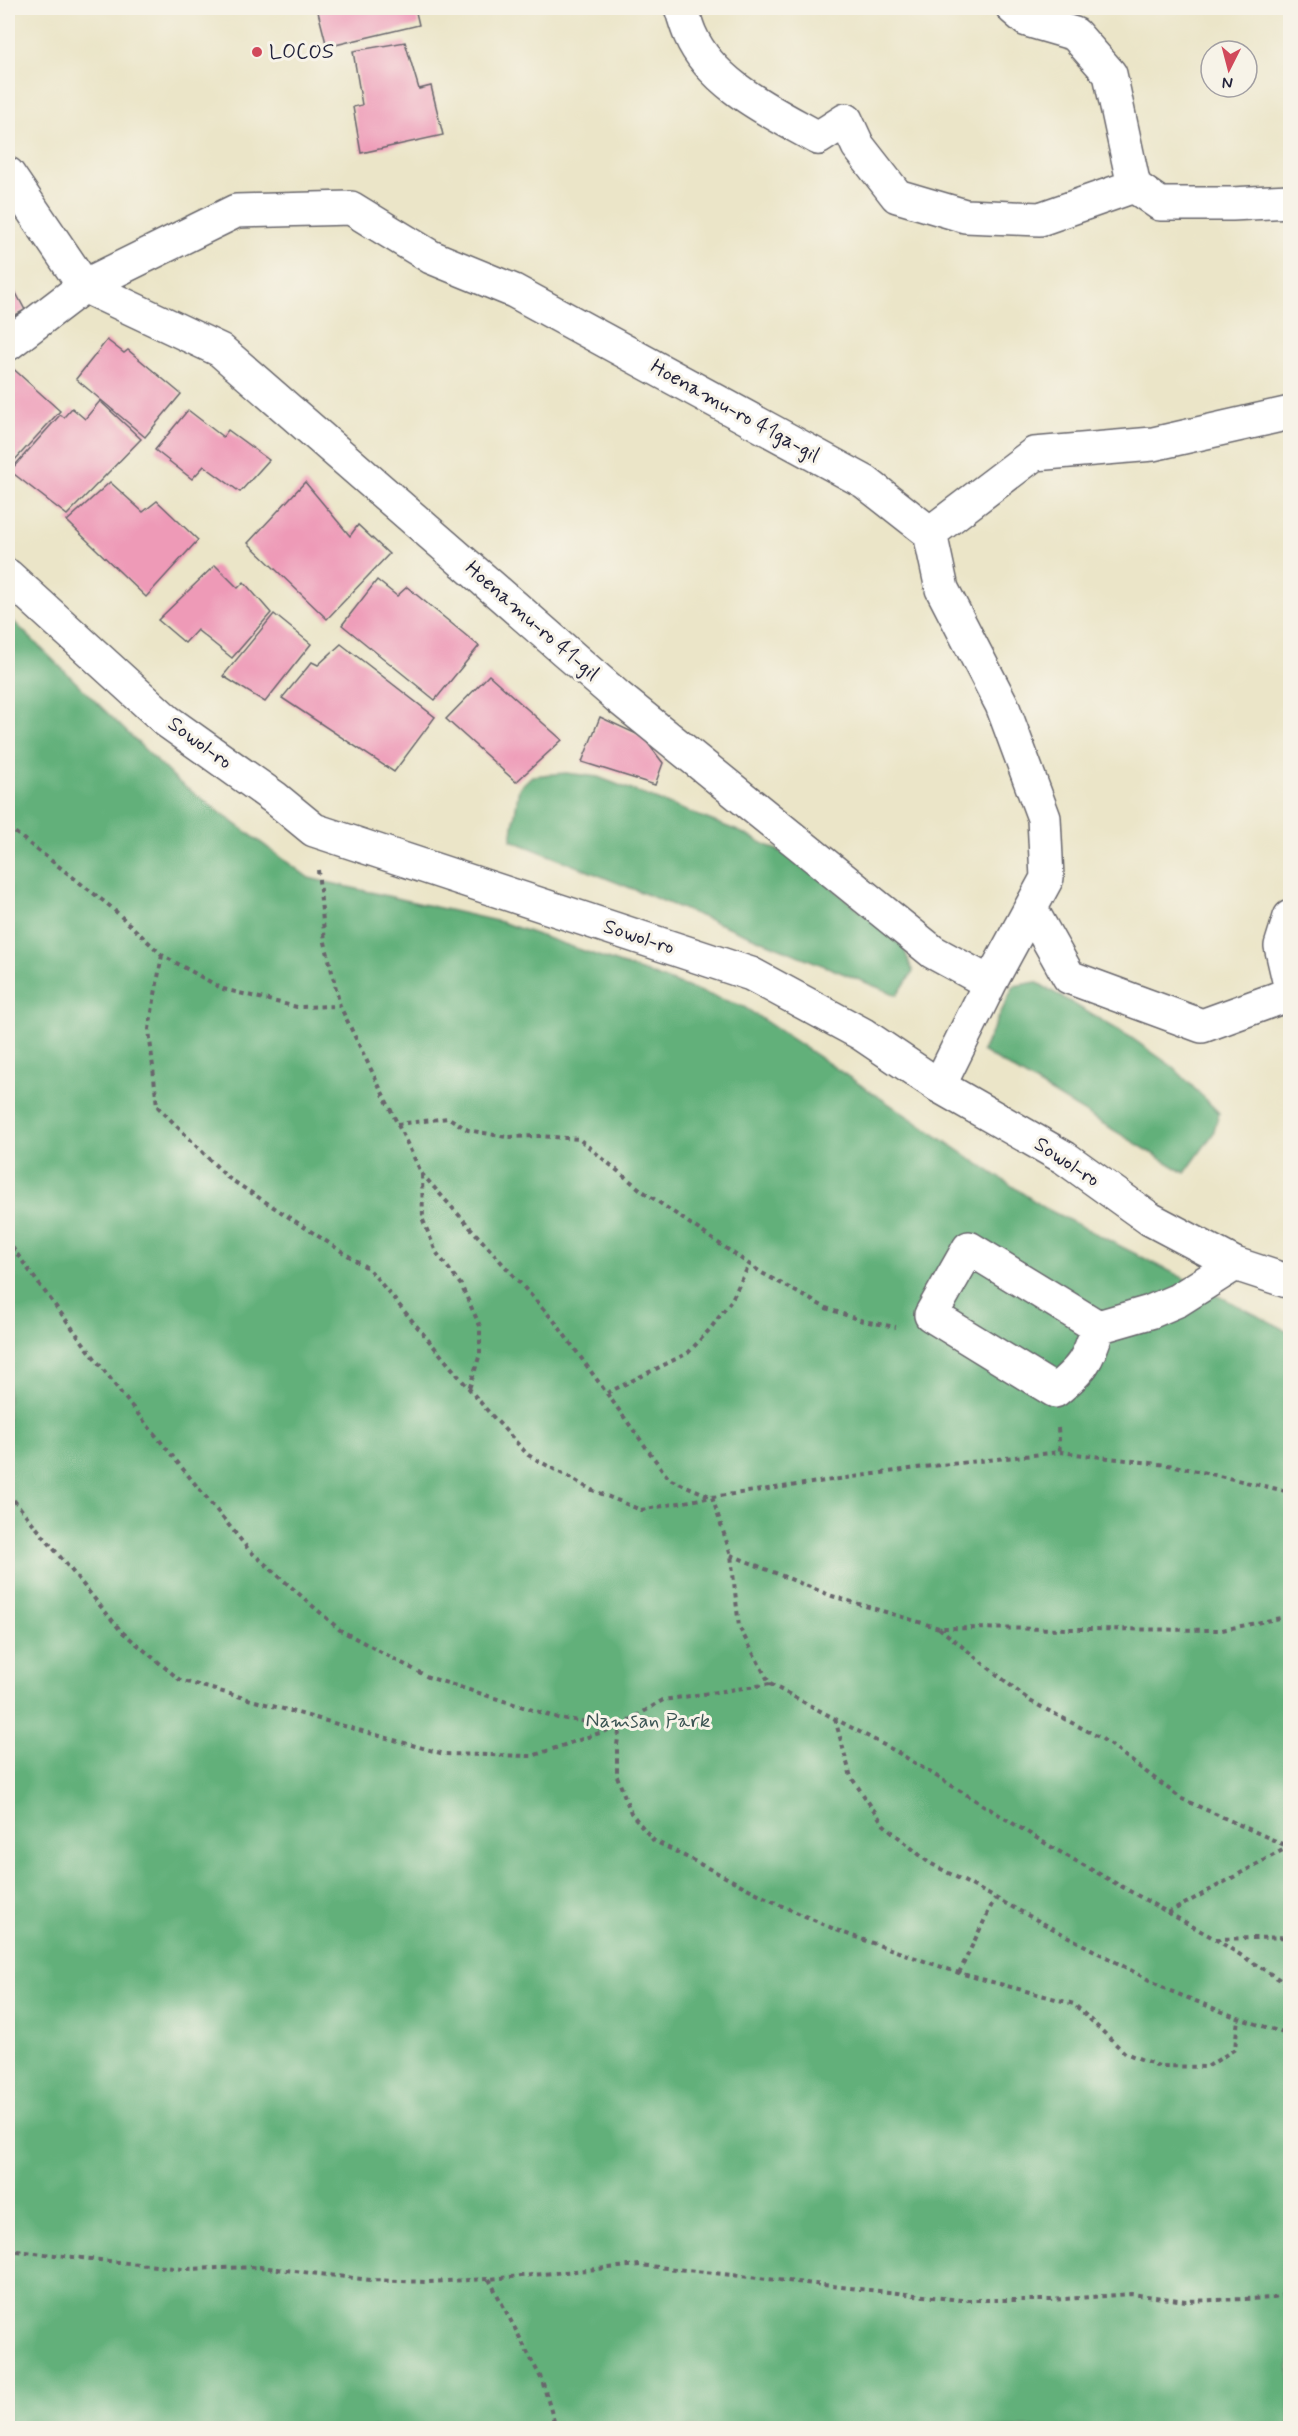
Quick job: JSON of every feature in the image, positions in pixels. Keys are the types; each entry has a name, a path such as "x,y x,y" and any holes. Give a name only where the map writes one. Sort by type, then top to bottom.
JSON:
{"street":[{"path":"681,8 691,36 715,70 741,93 818,138 846,120 858,147 897,196 965,216 1040,219 1134,186"},
{"path":"1013,8 1027,20 1076,34 1110,74 1134,186 1160,204 1290,201"},
{"path":"8,174 84,286 8,344"},
{"name":"Hoenamu-ro 41ga-gil","path":"84,286 236,211 351,208 432,257 513,291 865,482 930,533"},
{"name":"Hoenamu-ro 41-gil","path":"84,286 220,350 618,697 933,952 990,983"},
{"path":"939,1086 990,983 1047,878 1044,818 1002,705 942,590 930,533 1034,454 1153,444 1290,413"},
{"name":"Sowol-ro","path":"8,576 167,721 275,798 314,830 751,974 862,1034 939,1086 1065,1158 1150,1219 1235,1264 1290,1282"},
{"path":"1031,909 1069,977 1202,1026 1290,994"},
{"path":"1290,917 1281,946 1290,986"},
{"path":"1098,1327 1092,1347 1078,1373 1055,1391 932,1315 969,1248 1098,1327 1150,1312 1178,1300 1235,1264"}],"path":[{"path":"8,828 111,907 162,955 223,989 297,1007 340,1006"},
{"path":"314,830 325,942 340,1006 422,1174 555,1322 669,1479 712,1497 731,1555 739,1627 770,1684 897,1752 1053,1848 1215,1939 1290,1986"},
{"path":"162,955 150,1029 157,1106 227,1177 369,1269 469,1389 528,1455 592,1490 640,1510 712,1497 924,1467 1060,1452 1175,1466 1290,1492"},
{"path":"8,1079 10,1105 8,1146"},
{"path":"397,1124 449,1118 468,1130 506,1137 540,1136 579,1139 641,1190 749,1264 826,1308 863,1321 906,1329 932,1315"},
{"path":"422,1174 423,1220 435,1252 461,1285 480,1326 480,1354 469,1389"},
{"path":"8,1230 9,1243 121,1393 249,1550 340,1630 428,1677 558,1719 620,1726"},
{"path":"607,1393 688,1353 710,1329 730,1301 749,1264"},
{"path":"8,1493 121,1630 180,1680 444,1754 532,1756 620,1726 663,1700 770,1684"},
{"path":"731,1555 832,1596 939,1628 1222,1630 1290,1616"},
{"path":"939,1628 1030,1701 1101,1738 1182,1799 1290,1846"},
{"path":"835,1718 851,1777 884,1825 928,1862 1168,1990 1238,2018 1290,2035"},
{"path":"620,1726 617,1745 617,1776 631,1813 653,1840 780,1905 841,1932 959,1973 1074,2004 1125,2053 1159,2066 1208,2067 1235,2049 1238,2018"},
{"path":"1168,1913 1290,1846"},
{"path":"959,1973 995,1898"},
{"path":"1215,1939 1290,1937"},
{"path":"8,2250 183,2269 260,2267 371,2280 427,2282 489,2279 640,2265 961,2300 1051,2300 1131,2294 1186,2301 1274,2298 1290,2293"},
{"path":"489,2279 542,2380 556,2428"}],"green space":[{"name":"Namsan Park","path":"8,616 176,780 309,878 501,922 744,1007 1045,1208 1290,1332 1290,2428 8,2428"},
{"path":"566,773 598,777 738,831 801,862 903,946 913,972 897,995 511,840 519,788 532,776"},
{"path":"1036,982 1130,1037 1173,1067 1219,1113 1213,1134 1185,1173 982,1051 1014,986"}],"building":[{"path":"317,8 415,8 419,25 327,47"},
{"path":"405,42 419,89 431,86 443,135 361,153 353,107 362,105 353,51"},
{"path":"8,278 25,310 8,319"},
{"path":"107,340 124,353 128,350 181,394 145,437 76,379"},
{"path":"8,364 60,411 13,462 8,457"},
{"path":"100,401 141,439 67,515 10,471 60,415 64,417 72,408 85,419"},
{"path":"188,410 223,437 228,430 269,460 240,492 204,466 192,479 155,450"},
{"path":"110,482 143,512 157,501 198,540 146,597 67,521"},
{"path":"305,482 350,536 358,525 389,554 327,619 248,543"},
{"path":"215,565 238,588 244,582 271,613 232,658 197,630 185,643 158,620"},
{"path":"377,580 397,596 407,587 479,646 435,700 342,625"},
{"path":"274,614 311,644 265,702 223,676"},
{"path":"341,644 435,717 394,772 282,698 312,662 318,665"},
{"path":"489,675 562,740 516,782 446,719"},
{"path":"600,717 643,737 663,763 655,785 582,762"}],"place":[{"name":"LOCOS","path":"257,52"}]}
